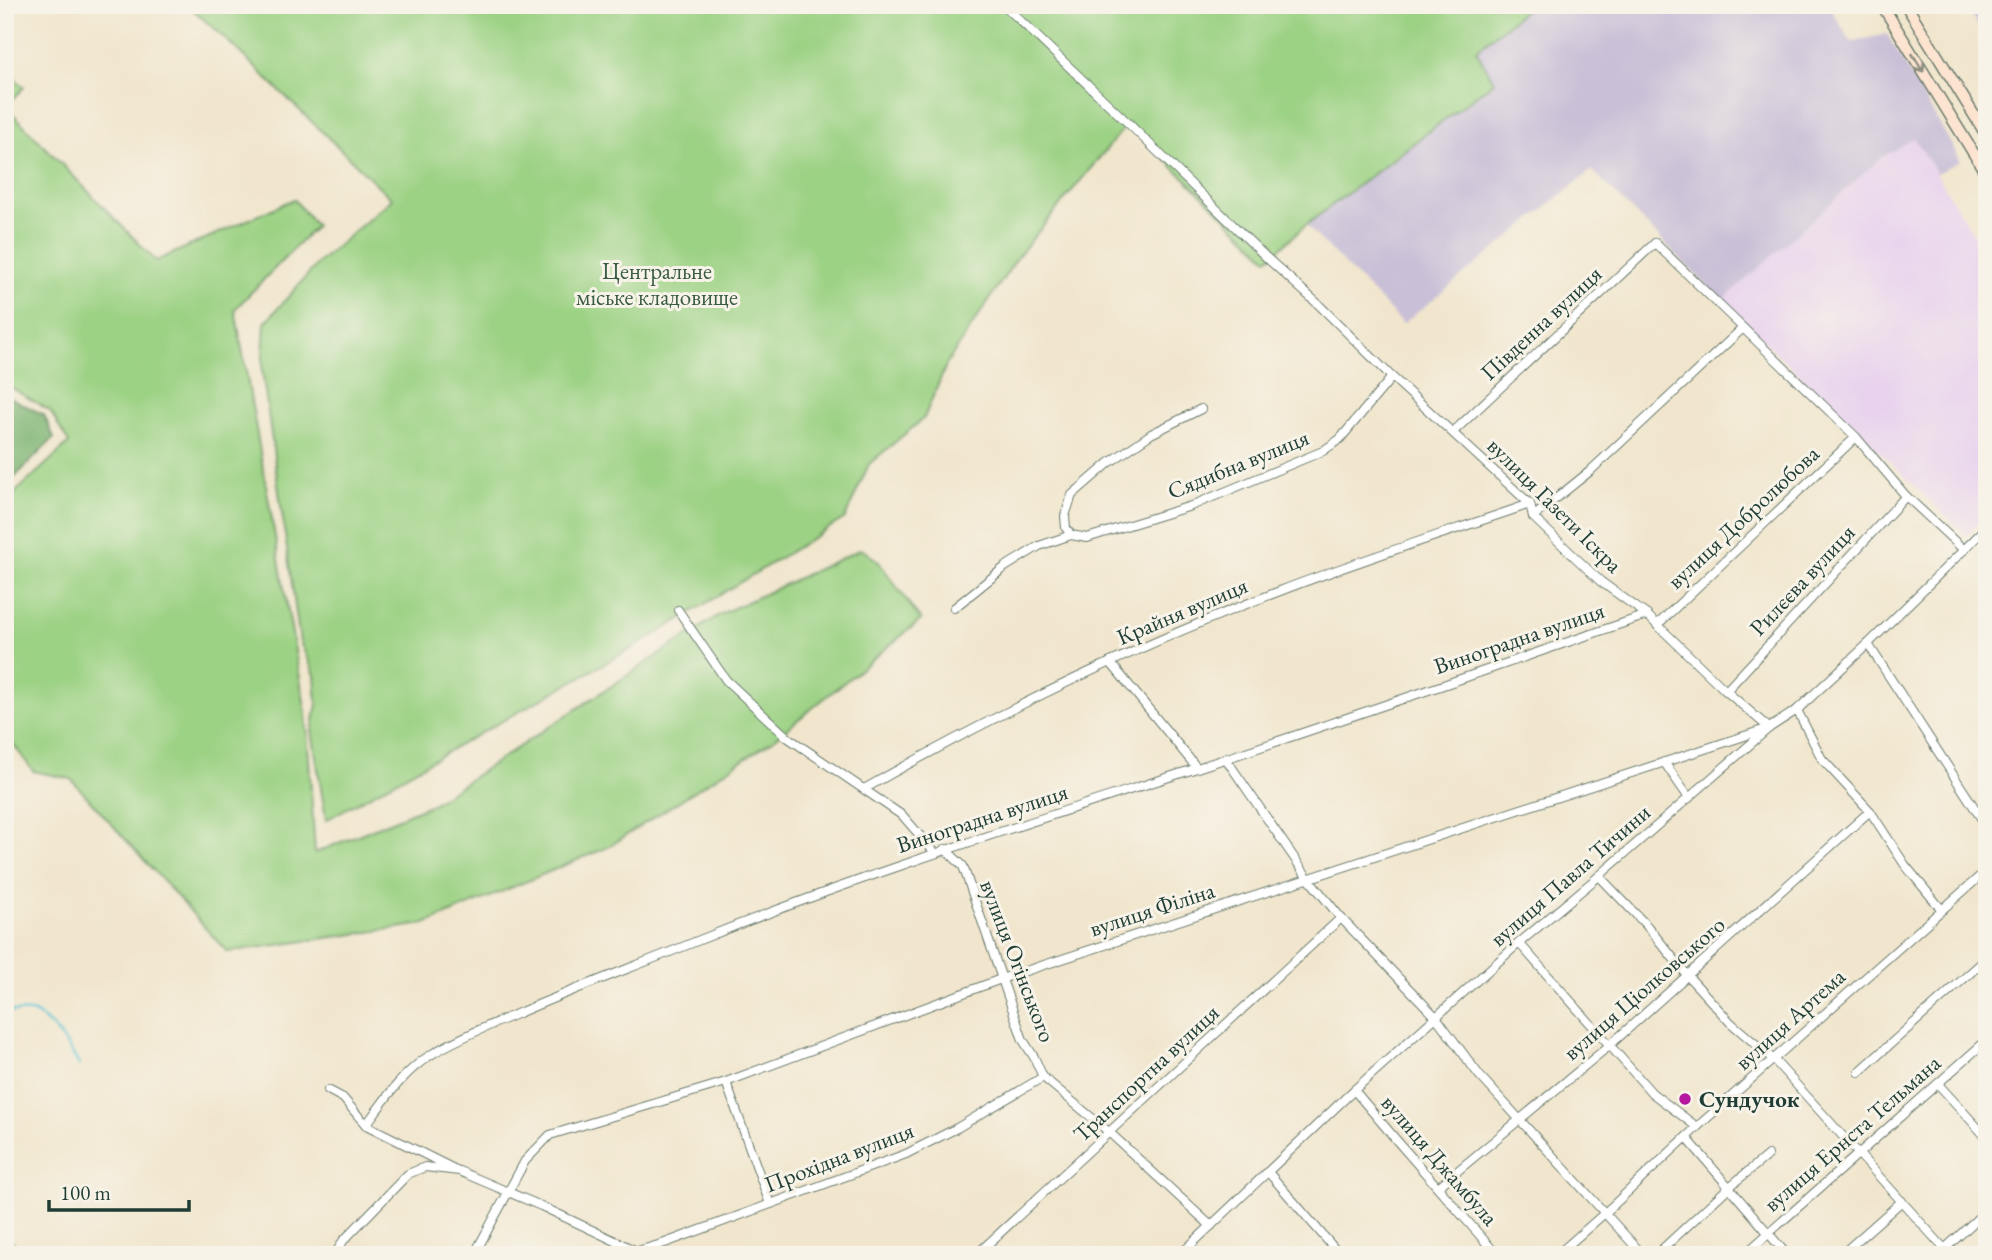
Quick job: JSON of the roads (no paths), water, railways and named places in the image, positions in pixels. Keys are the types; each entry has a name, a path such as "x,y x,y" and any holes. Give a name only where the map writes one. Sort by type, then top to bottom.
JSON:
{"main road":[{"path":"1882,5 1987,175"},
{"path":"1906,5 1987,136"}],"street":[{"name":"вулиця Газети Іскра","path":"1004,5 1268,260 1318,303 1392,377 1530,504 1533,517 1600,581 1647,615 1769,728"},
{"name":"Південна вулиця","path":"1453,432 1655,243 1742,328"},
{"path":"1533,517 1589,472 1742,328 1856,437 1906,496 1964,551"},
{"name":"Сядибна вулиця","path":"954,608 1016,560 1039,546 1071,536 1087,538 1191,506 1323,451 1340,439 1392,377"},
{"path":"1071,536 1066,528 1065,516 1072,495 1109,463 1151,434 1201,409"},
{"name":"вулиця Добролюбова","path":"1657,625 1856,437"},
{"name":"Рилєєва вулиця","path":"1726,691 1906,496"},
{"name":"Крайня вулиця","path":"864,789 942,744 1110,662 1279,591 1530,504"},
{"name":"вулиця Павла Тичини","path":"1180,1255 1354,1090 1518,943 1600,876 1769,728 1797,710 1987,527"},
{"path":"678,610 726,680 787,737 903,816 935,853"},
{"name":"Виноградна вулиця","path":"366,1125 397,1083 412,1067 434,1052 464,1036 576,988 777,909 945,849 1226,759 1647,615"},
{"path":"1868,644 1987,827"},
{"path":"1110,662 1197,768"},
{"path":"1797,710 1822,759 1870,811 1906,865 1942,910"},
{"name":"вулиця Філіна","path":"507,1192 525,1161 550,1135 726,1083 1001,979 1769,728"},
{"path":"1226,759 1308,878 1341,918 1436,1017 1479,1075 1643,1255"},
{"path":"1664,762 1689,798"},
{"name":"вулиця Ціолковського","path":"1438,1187 1610,1045 1870,811"},
{"name":"вулиця Огінського","path":"945,849 963,866 1023,1040 1043,1077 1110,1133 1211,1226"},
{"name":"вулиця Артема","path":"1557,1255 1987,870"},
{"path":"1600,876 1730,1022 1774,1060 1902,1202 1944,1253 1987,1210"},
{"name":"Транспортна вулиця","path":"976,1255 1341,918"},
{"path":"1518,943 1652,1093 1697,1127"},
{"path":"1859,1072 1987,958"},
{"name":"вулиця Ернста Тельмана","path":"1744,1255 1987,1040"},
{"name":"Прохідна вулиця","path":"641,1253 906,1154 957,1128 1043,1077"},
{"path":"726,1083 770,1204"},
{"path":"1938,1084 1984,1128 1987,1138"},
{"path":"328,1090 343,1098 366,1125 458,1171 641,1253"},
{"name":"вулиця Джамбула","path":"1354,1090 1497,1255"},
{"path":"1686,1137 1787,1255"},
{"path":"1656,1255 1768,1155"},
{"path":"335,1255 343,1241 408,1174 425,1167 458,1171"},
{"path":"1268,1172 1340,1255"},
{"path":"474,1255 507,1192"},
{"path":"1841,1255 1902,1202"}],"waterway":[{"path":"5,1012 34,1013 48,1022 79,1065"}],"place":[{"name":"Сундучок","path":"1685,1099"}],"park label":[{"name":"Центральне міське кладовище","path":"657,284"}]}
